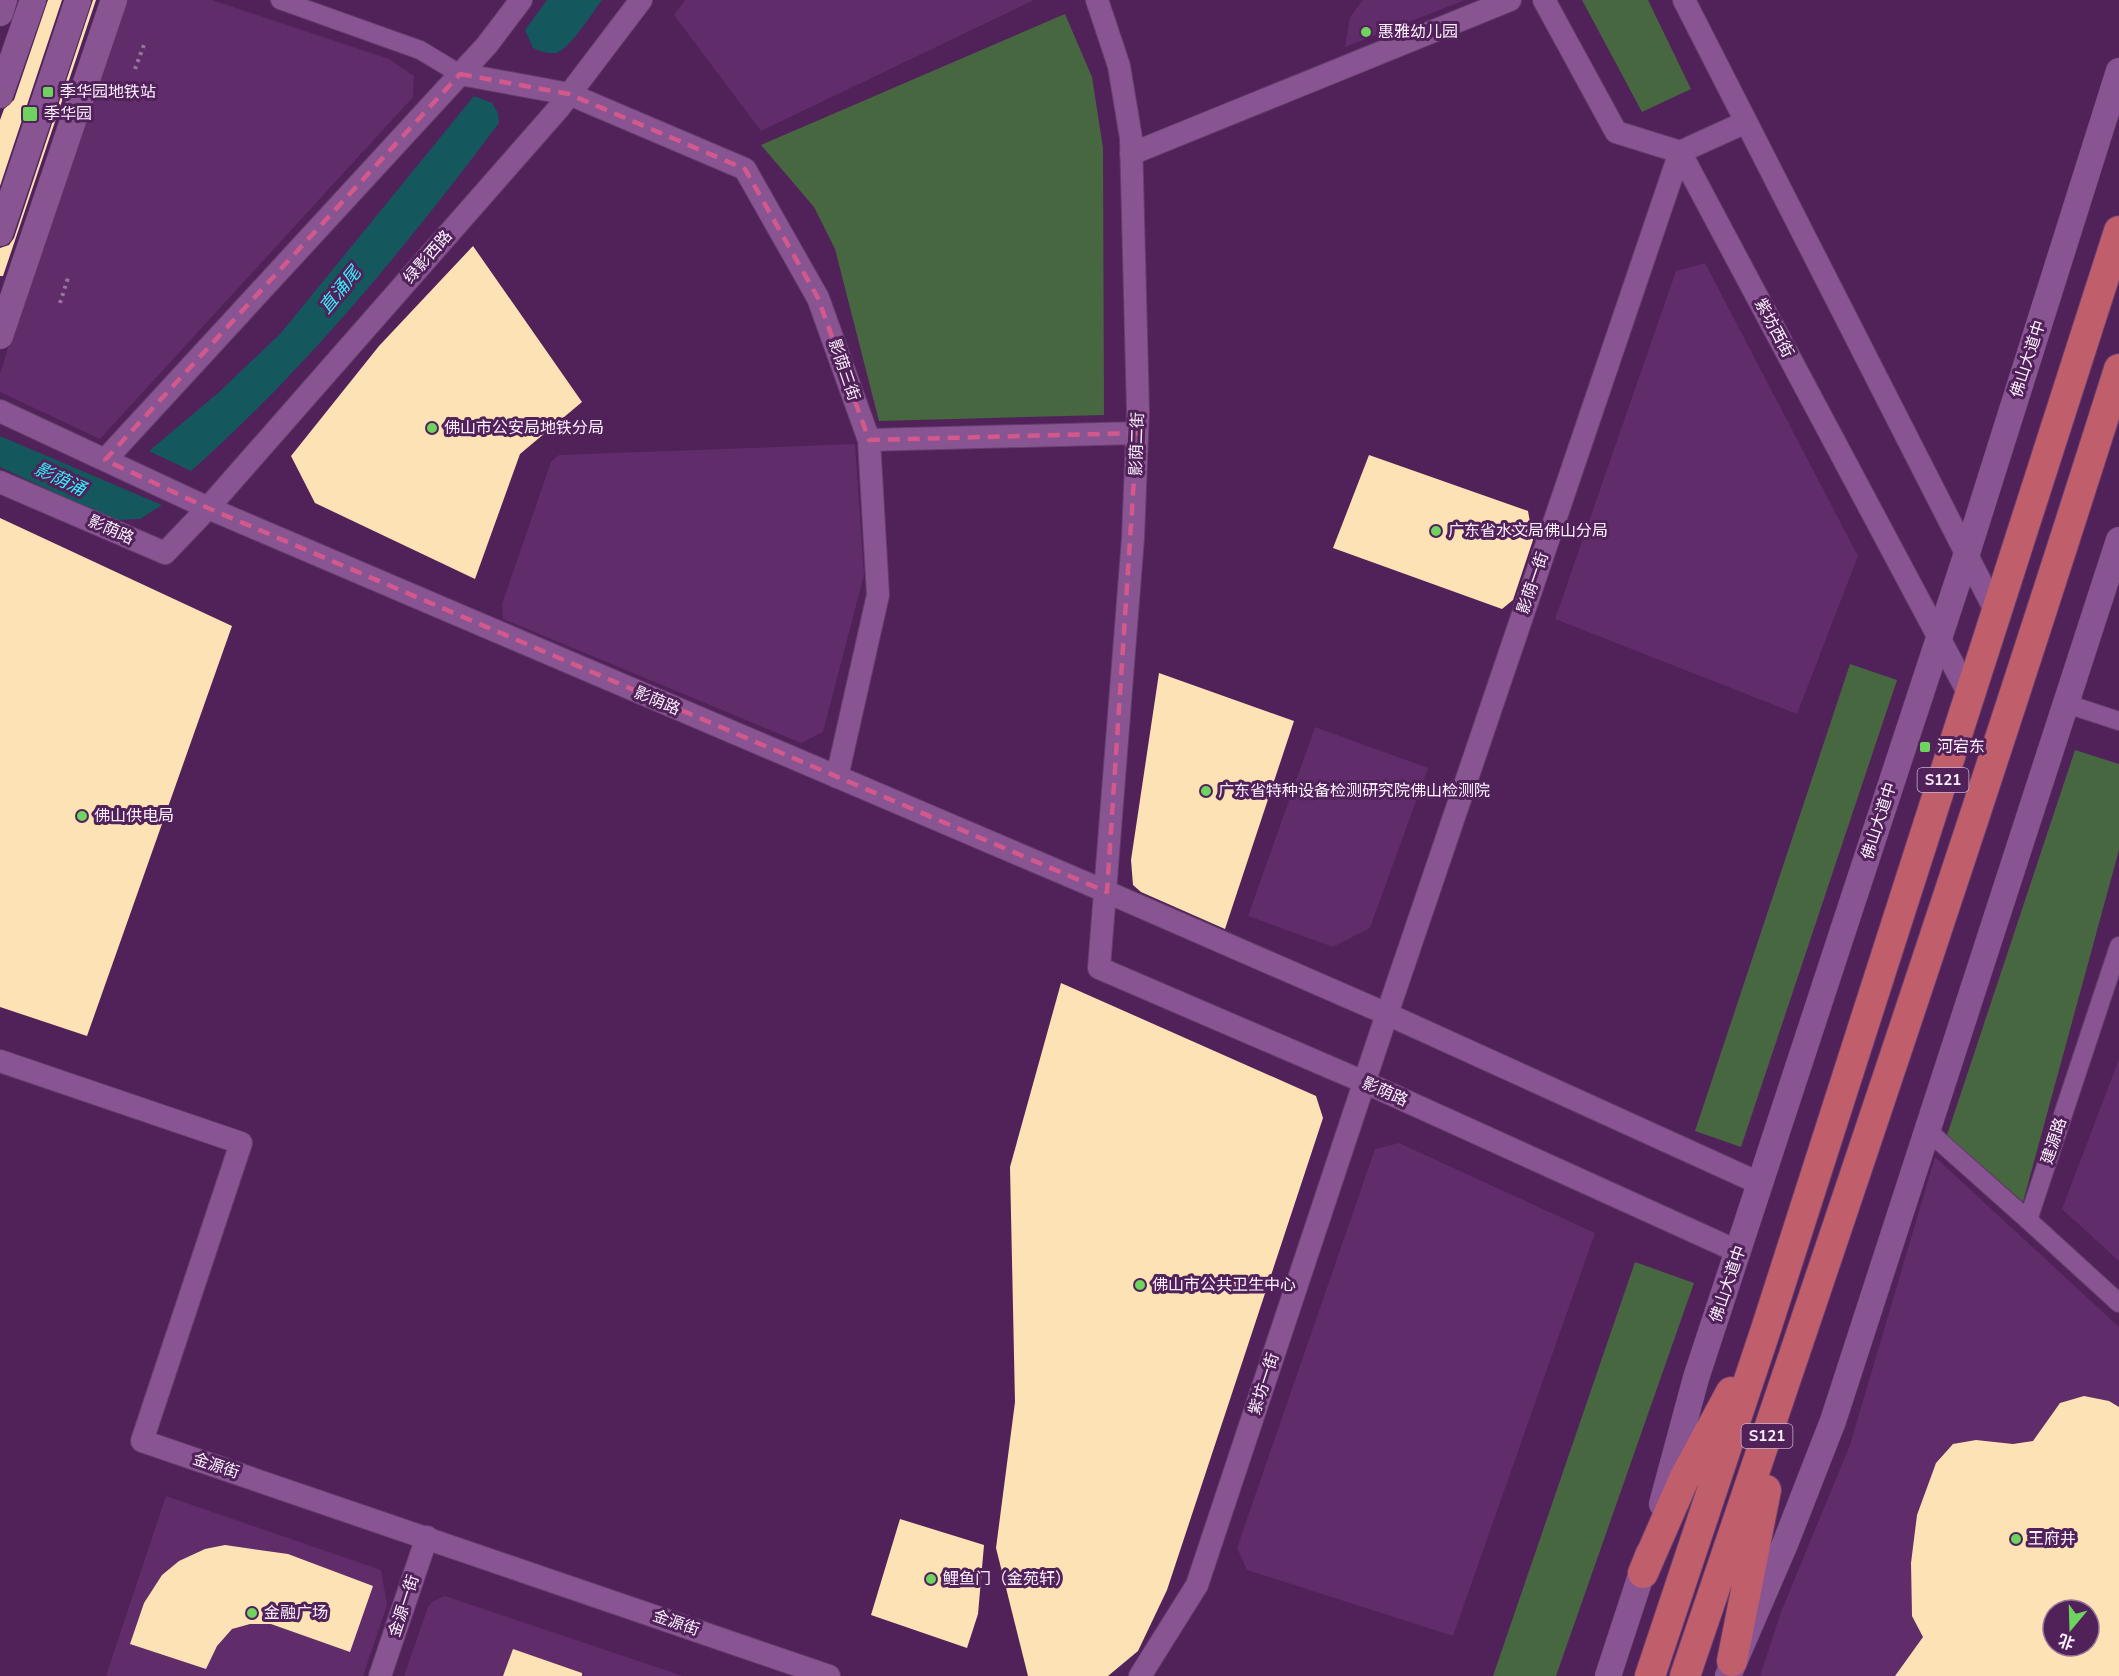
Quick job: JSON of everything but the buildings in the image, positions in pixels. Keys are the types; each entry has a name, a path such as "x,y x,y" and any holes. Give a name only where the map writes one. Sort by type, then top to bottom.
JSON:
{"highway":[{"name":"S121","path":"1650,1676 1766,1329 2119,231"},
{"name":"S121","path":"1686,1676 2041,615 2119,369"},
{"path":"1643,1573 1684,1479 1766,1329"},
{"path":"1730,1668 1798,1345"}],"main road":[{"path":"0,12 4,0"},
{"path":"0,95 33,0"},
{"path":"0,233 78,0"},
{"path":"0,336 114,0"},
{"name":"佛山大道中","path":"1608,1676 1643,1573 1696,1378 1967,553 2119,71"},
{"path":"1730,1668 1785,1544 1833,1421 2064,703 2119,540"}],"street":[{"path":"280,0 420,50 460,74"},
{"path":"105,460 460,74 521,0"},
{"name":"绿影西路","path":"208,508 569,94 641,0"},
{"name":"影荫二街","path":"1097,0 1119,66 1131,154 1137,433 1133,538 1107,892"},
{"path":"1131,154 1510,0"},
{"path":"1544,0 1616,132 1680,152 1746,122"},
{"path":"1684,0 1997,614"},
{"name":"影荫三街","path":"460,74 569,94 745,169 818,298 869,440 878,595 837,777"},
{"name":"紫坊西街","path":"1680,152 1970,696"},
{"name":"影荫一街","path":"1364,1082 1680,152"},
{"name":"影荫路","path":"0,411 208,508 1387,1014 1761,1184"},
{"path":"869,440 1137,433"},
{"name":"影荫路","path":"0,482 165,554 208,508"},
{"path":"2064,703 2119,721"},
{"name":"影荫路","path":"1107,892 1099,968 1364,1082 1739,1252"},
{"name":"建源路","path":"2028,1220 2119,946"},
{"name":"金源街","path":"0,1061 241,1143 142,1441 829,1676"},
{"name":"紫坊一街","path":"1140,1676 1197,1585 1364,1082"},
{"path":"1927,1130 2119,1303"},
{"name":"金源一街","path":"380,1676 427,1537"}],"path":[{"path":"135,69 145,42"},
{"path":"60,303 68,278"}],"highlighted area":[{"path":"460,74 569,94 745,169 818,298 869,440 1137,433 1107,892 208,508 105,460"}],"shaded area":[{"path":"115,0 212,0 389,59 414,76 413,97 100,439 0,392 0,374"},
{"path":"685,0 1034,0 761,131 674,15"},
{"name":"惠雅幼儿园","path":"1363,0 1465,0 1345,47 1350,17"},
{"path":"1582,0 1648,0 1691,89 1642,112"},
{"path":"1065,14 1092,77 1103,148 1104,415 879,421 835,249 814,207 761,145"},
{"path":"1705,263 1858,556 1797,714 1555,619 1676,271"},
{"path":"855,444 864,575 823,732 801,743 503,619 502,604 551,462 559,455"},
{"path":"1850,664 1897,680 1741,1147 1695,1131"},
{"path":"1315,727 1428,768 1370,928 1333,947 1248,916"},
{"path":"2075,750 2119,764 2119,850 2023,1202 1947,1135"},
{"path":"2119,1059 2119,1261 2062,1209"},
{"path":"1399,1143 1595,1233 1453,1636 1247,1570 1237,1548 1375,1149"},
{"path":"1935,1157 2119,1327 2119,1676 1760,1676 1781,1612 1850,1445"},
{"path":"1635,1262 1694,1283 1556,1676 1493,1676"},
{"path":"166,1496 381,1570 387,1605 363,1676 106,1676"},
{"path":"445,1596 683,1676 404,1676 428,1607 433,1601"}],"water":[{"path":"547,0 602,0 567,45 553,53 533,48 525,30"},
{"name":"直涌尾","path":"474,96 492,103 498,113 499,123 428,216 315,349 234,432 191,471 149,451 218,393 281,333"},
{"name":"影荫涌","path":"0,436 162,505 140,519 113,520 0,467"}],"place":[{"name":"惠雅幼儿园","path":"1366,32"},
{"name":"季华园地铁站","path":"48,92"},
{"name":"季华园","path":"30,114"},
{"name":"佛山市公安局地铁分局","path":"432,428"},
{"name":"广东省水文局佛山分局","path":"1436,531"},
{"name":"河宕东","path":"1925,747"},
{"name":"广东省特种设备检测研究院佛山检测院","path":"1206,791"},
{"name":"佛山供电局","path":"82,816"},
{"name":"佛山市公共卫生中心","path":"1140,1285"},
{"name":"王府井","path":"2016,1539"},
{"name":"鲤鱼门（金苑轩）","path":"931,1579"},
{"name":"金融广场","path":"252,1613"}]}
